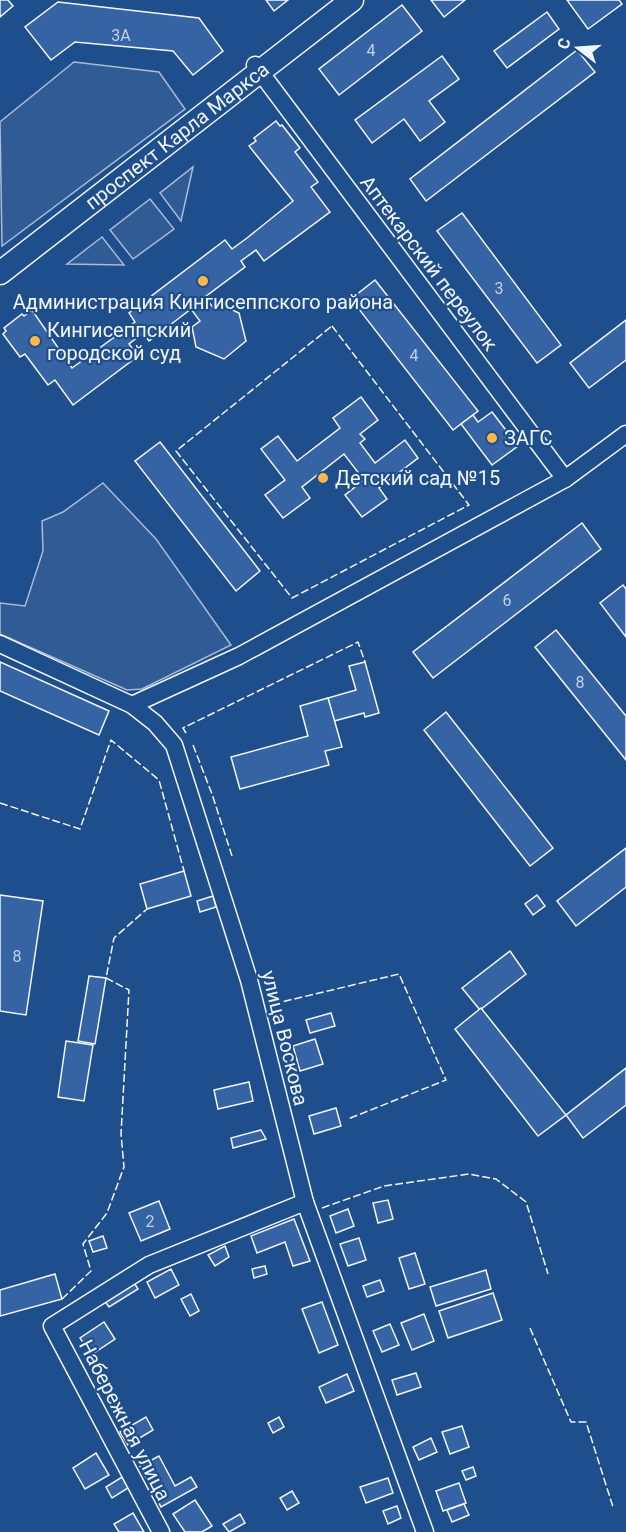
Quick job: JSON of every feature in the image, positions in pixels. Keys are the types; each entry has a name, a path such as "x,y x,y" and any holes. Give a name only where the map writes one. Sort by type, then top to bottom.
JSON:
{"main road":[{"path":"0,263 258,68 339,0"},
{"name":"проспект Карла Маркса","path":"0,273 258,68 352,0"}],"street":[{"name":"Аптекарский переулок","path":"258,68 565,479"},
{"path":"132,705 239,656 565,479 626,434"},
{"name":"улица Воскова","path":"0,644 132,705 155,723 174,745 249,980 304,1202 425,1532"},
{"name":"Набережная улица","path":"161,1532 52,1326 149,1265 304,1202"}],"shaded area":[{"path":"74,62 159,72 185,109 2,246 0,122"},
{"path":"193,167 181,221 160,193"},
{"path":"150,199 174,229 133,259 110,230"},
{"path":"102,237 124,265 67,264"},
{"path":"103,483 156,539 231,645 142,689 127,690 0,634 0,603 25,606 43,551 42,521 63,512"}],"building":[{"path":"0,0 8,0 13,6 0,17"},
{"path":"266,0 288,0 274,11"},
{"path":"431,0 465,0 444,17"},
{"path":"567,0 619,0 622,4 588,29"},
{"path":"58,2 199,18 223,51 193,75 173,51 75,42 51,60 25,27"},
{"path":"402,5 422,31 339,95 319,69"},
{"path":"547,12 559,29 507,68 494,51"},
{"path":"577,50 595,72 426,201 410,179"},
{"path":"442,56 459,79 429,101 445,122 420,141 404,119 372,143 355,120"},
{"path":"276,121 280,126 282,125 300,148 295,152 318,182 311,187 330,212 264,261 256,250 241,261 245,267 205,297 215,310 222,305 239,313 246,341 224,359 196,347 192,327 200,321 191,309 149,341 143,333 129,344 138,356 73,405 55,380 48,385 25,354 20,357 3,334 6,331 4,328 22,314 24,316 32,310 72,368 135,322 129,313 225,240 232,249 247,238 293,201 249,146 256,141 254,138"},
{"path":"462,213 561,345 537,363 437,231"},
{"path":"375,280 478,411 453,430 351,299"},
{"path":"626,320 626,360 589,388 570,363"},
{"path":"361,397 378,420 360,434 365,439 360,443 375,463 405,440 418,458 379,488 387,499 362,517 345,495 364,480 344,454 302,487 310,498 283,518 265,495 285,480 261,449 278,436 297,461 340,428 333,418"},
{"name":"ЗАГС","path":"492,412 518,446 492,465 461,424 473,415 478,422"},
{"path":"160,442 260,571 236,591 135,461"},
{"path":"582,523 601,549 433,678 413,652"},
{"path":"623,585 626,589 626,637 600,603"},
{"path":"556,630 626,716 626,760 535,647"},
{"path":"0,662 109,711 99,735 0,691"},
{"path":"365,662 379,713 365,717 364,713 334,721 328,698 356,690 349,666"},
{"path":"328,698 342,747 325,751 329,765 240,789 231,757 308,736 300,706"},
{"path":"446,712 553,848 530,866 424,730"},
{"path":"626,848 626,887 576,926 557,901"},
{"path":"184,871 191,896 147,909 140,884"},
{"path":"0,895 43,901 26,1015 0,1011"},
{"path":"537,895 545,906 533,915 525,904"},
{"path":"213,896 216,907 200,912 197,901"},
{"path":"510,951 526,974 480,1010 462,988"},
{"path":"89,976 106,978 95,1044 78,1041"},
{"path":"481,1008 566,1115 538,1136 455,1029"},
{"path":"331,1013 335,1026 310,1033 306,1020"},
{"path":"315,1039 323,1064 300,1071 293,1046"},
{"path":"66,1041 93,1045 84,1101 58,1097"},
{"path":"626,1068 626,1105 583,1138 566,1115"},
{"path":"249,1082 253,1101 218,1109 214,1090"},
{"path":"336,1108 341,1126 314,1134 309,1116"},
{"path":"261,1130 266,1139 233,1148 231,1138"},
{"path":"388,1200 393,1219 378,1223 373,1203"},
{"path":"159,1201 170,1229 141,1241 129,1213"},
{"path":"348,1209 354,1226 336,1233 330,1216"},
{"path":"294,1219 310,1261 293,1266 285,1242 257,1253 251,1236"},
{"path":"103,1236 107,1248 93,1252 89,1241"},
{"path":"359,1238 366,1260 348,1266 340,1244"},
{"path":"225,1246 229,1257 215,1266 208,1255"},
{"path":"415,1253 425,1284 409,1289 399,1258"},
{"path":"265,1266 267,1274 254,1278 252,1269"},
{"path":"171,1269 179,1285 155,1298 147,1282"},
{"path":"486,1270 491,1289 436,1306 430,1287"},
{"path":"55,1274 62,1299 0,1316 0,1290"},
{"path":"380,1280 384,1291 367,1297 363,1286"},
{"path":"133,1281 138,1289 109,1307 104,1300"},
{"path":"493,1293 502,1320 448,1338 439,1311"},
{"path":"191,1294 199,1311 190,1316 181,1299"},
{"path":"322,1302 338,1345 319,1353 302,1309"},
{"path":"424,1314 434,1341 412,1350 401,1323"},
{"path":"104,1322 115,1339 91,1355 80,1338"},
{"path":"390,1324 399,1345 382,1352 373,1331"},
{"path":"416,1373 421,1387 397,1395 392,1380"},
{"path":"347,1374 354,1391 326,1403 319,1387"},
{"path":"146,1417 153,1430 128,1445 120,1432"},
{"path":"279,1417 284,1427 273,1433 268,1423"},
{"path":"462,1426 469,1447 450,1454 442,1432"},
{"path":"431,1438 437,1452 419,1460 413,1447"},
{"path":"96,1453 109,1475 85,1489 73,1468"},
{"path":"159,1456 175,1486 191,1477 197,1487 161,1507 140,1466"},
{"path":"473,1467 476,1476 466,1480 462,1471"},
{"path":"122,1477 128,1488 112,1498 106,1487"},
{"path":"388,1478 393,1493 366,1503 360,1487"},
{"path":"459,1483 466,1503 443,1511 436,1491"},
{"path":"292,1491 299,1503 287,1510 280,1498"},
{"path":"195,1500 212,1526 202,1532 185,1532 173,1514"},
{"path":"464,1504 469,1515 452,1522 447,1510"},
{"path":"397,1506 401,1518 388,1524 383,1511"},
{"path":"133,1513 144,1532 119,1532 114,1524"},
{"path":"240,1514 245,1523 229,1532 223,1524"}],"fence":[{"path":"332,326 469,505 292,598 176,451 332,326"},
{"path":"186,733 183,728 358,642 365,662"},
{"path":"0,803 80,829 111,740 159,780 184,871"},
{"path":"193,745 232,856"},
{"path":"62,1299 91,1271 83,1244 107,1213 124,1167 121,1134 129,990 106,978 114,938 147,909"},
{"path":"273,1004 399,974 446,1080 348,1119"},
{"path":"322,1208 384,1186 469,1174 496,1179 526,1202 548,1274"},
{"path":"530,1328 571,1422 586,1422 613,1507"}],"place":[{"name":"Администрация Кингисеппского района","path":"203,281"},
{"name":"Кингисеппский городской суд","path":"35,341"},
{"name":"ЗАГС","path":"492,438"},
{"name":"Детский сад №15","path":"323,478"}]}
